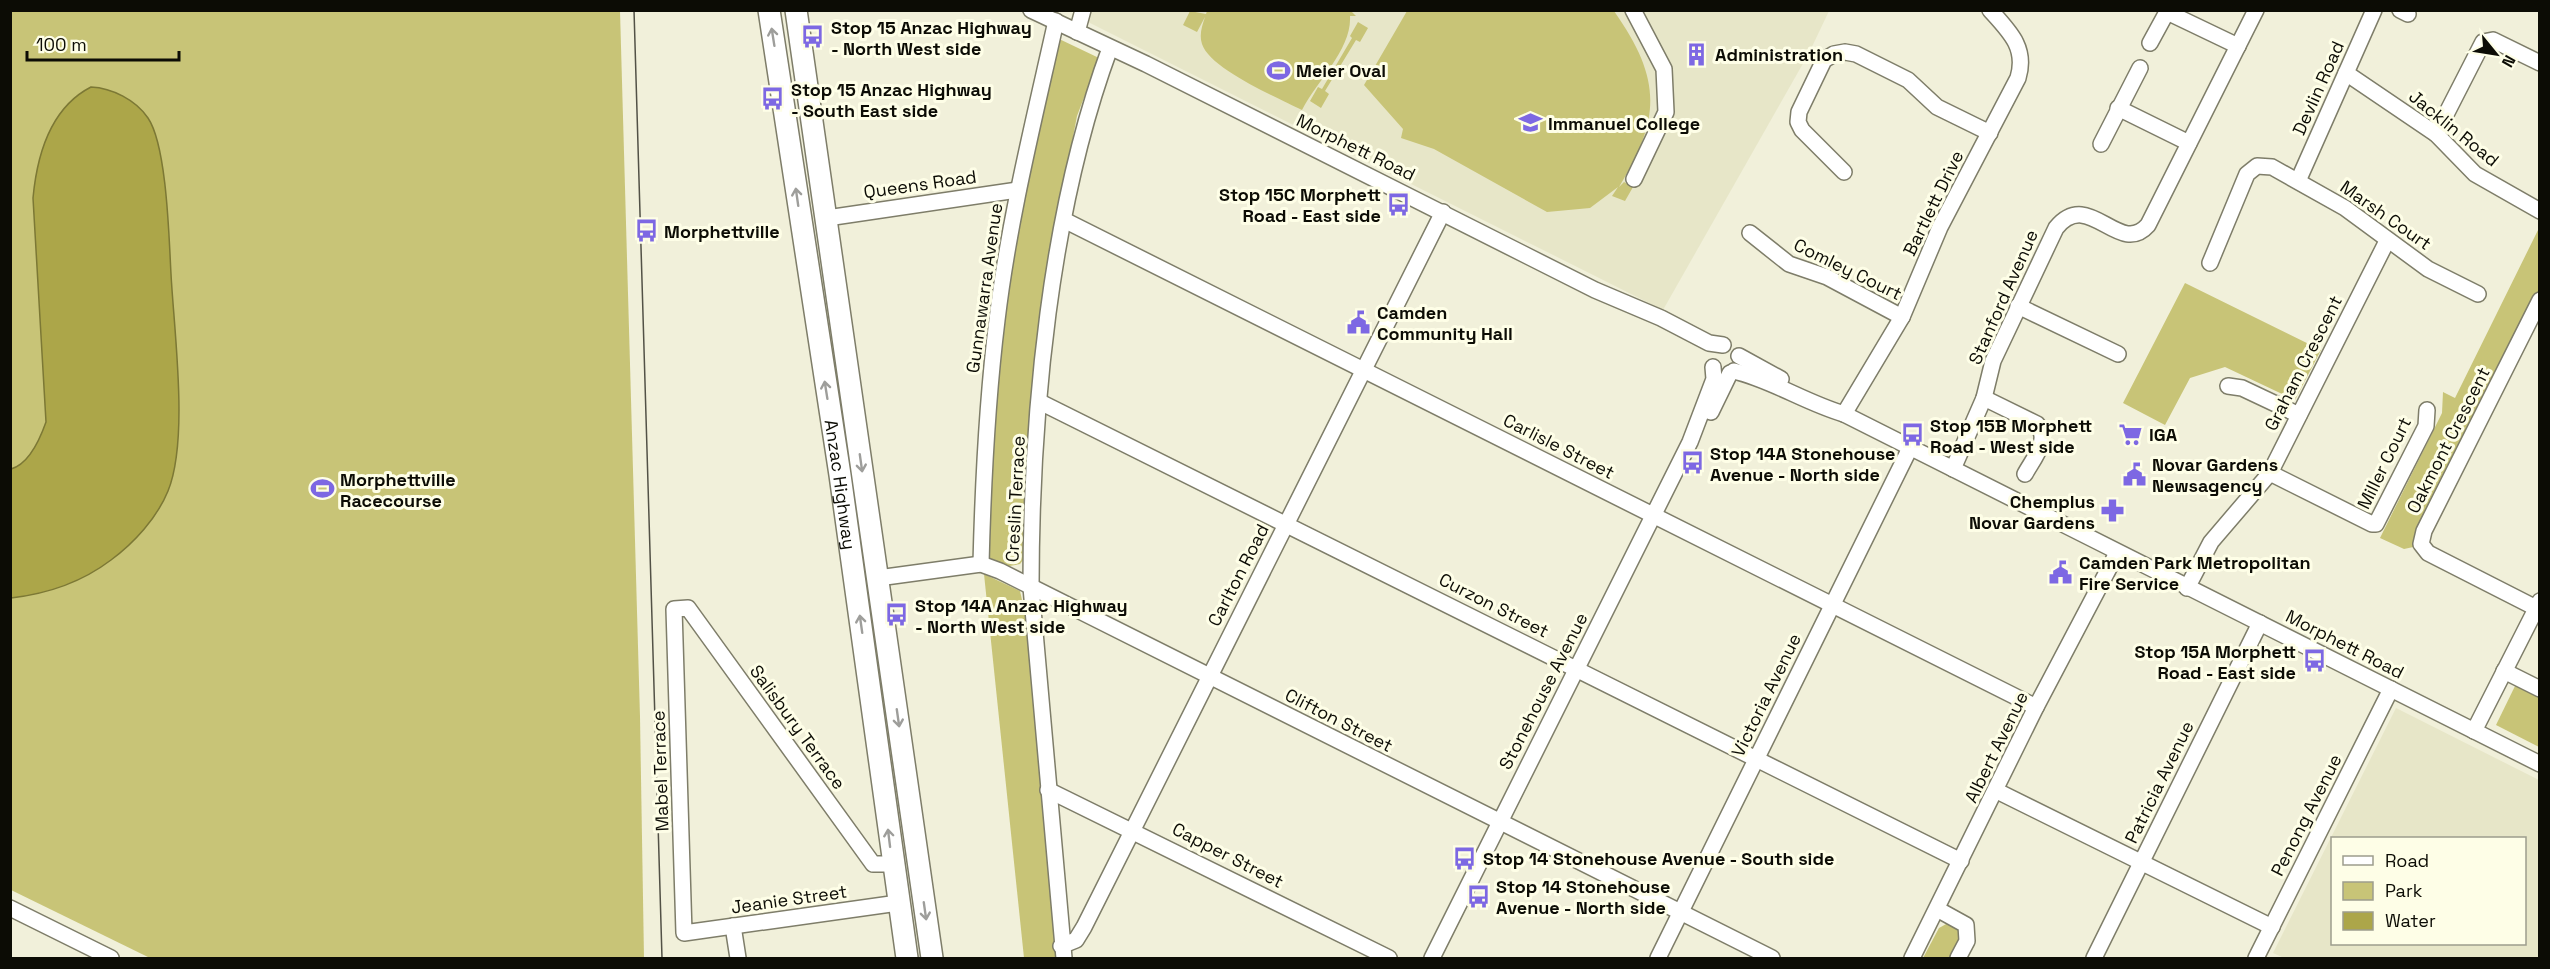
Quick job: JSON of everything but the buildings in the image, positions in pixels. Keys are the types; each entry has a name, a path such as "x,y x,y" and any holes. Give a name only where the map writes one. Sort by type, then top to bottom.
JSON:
{"highway":[{"name":"Anzac Highway","path":"769,10 870,686 907,958"},
{"name":"Anzac Highway","path":"796,10 931,949"},
{"path":"811,293 825,289 832,277 834,267"},
{"path":"819,348 824,322 832,318 842,321"},
{"path":"866,661 875,660 878,657 886,634"},
{"path":"870,686 874,675 880,672 891,673"},
{"path":"921,958 931,949"}],"street":[{"name":"Morphett Road","path":"1031,10 1640,311 1661,318 1709,344 1723,345"},
{"name":"Morphett Road","path":"1038,10 1054,20"},
{"path":"1077,32 1083,10"},
{"path":"1633,10 1664,69 1666,112 1634,179"},
{"name":"Bartlett Drive","path":"1844,414 1902,317 1940,227 1990,133 2023,63 2022,51 1990,10"},
{"name":"Stanford Avenue","path":"1953,469 1984,398 1993,361 2056,228 2064,218 2074,214 2083,214 2122,232 2133,234 2142,232 2256,10"},
{"name":"Devlin Road","path":"2298,181 2374,10"},
{"path":"2151,43 2167,11 2238,46"},
{"name":"Gunnawarra Avenue","path":"981,564 984,466 992,362 1018,190 1054,20"},
{"path":"2436,134 2482,42 2493,40 2540,63"},
{"name":"Creslin Terrace","path":"1063,952 1031,586 1031,534 1040,402 1048,326 1064,220 1087,112 1110,48"},
{"path":"1844,172 1802,130 1798,122 1798,111 1824,60 1834,54 1856,54 1908,80 1936,107 1990,133"},
{"path":"2101,144 2140,68"},
{"name":"Jacklin Road","path":"2346,73 2436,134 2475,174 2540,211"},
{"path":"2118,108 2189,143"},
{"name":"Marsh Court","path":"2210,263 2247,174 2256,166 2272,167 2346,208 2428,269 2478,294"},
{"name":"Queens Road","path":"827,218 1018,190"},
{"name":"Carlton Road","path":"1063,952 1076,940 1084,927 1443,212"},
{"name":"Carlisle Street","path":"1064,220 2036,707"},
{"name":"Comley Court","path":"1750,233 1789,264 1827,277 1902,317"},
{"name":"Graham Crescent","path":"2187,588 2211,542 2270,473 2388,241"},
{"name":"Oakmont Crescent","path":"2538,604 2428,553 2421,544 2424,531 2540,300"},
{"path":"2018,306 2118,354"},
{"name":"Morphett Road","path":"1640,311 1656,326 1701,350 1712,364"},
{"path":"1723,345 1733,347 1739,356 1732,372 1723,374 1712,364 1713,351 1723,345"},
{"name":"Morphett Road","path":"1739,356 1910,448 2540,764"},
{"name":"Stonehouse Avenue","path":"1432,958 1690,442 1714,380 1712,364"},
{"name":"Morphett Road","path":"1732,372 1750,375 1810,404 1844,414"},
{"name":"Stonehouse Avenue","path":"1690,442 1704,423 1732,372"},
{"path":"2228,386 2242,388 2299,415"},
{"path":"1984,398 2037,424 2042,429 2044,439 2025,474"},
{"name":"Curzon Street","path":"1040,402 1961,861"},
{"name":"Miller Court","path":"2270,473 2376,524 2426,426 2427,410"},
{"name":"Victoria Avenue","path":"1658,958 1910,448"},
{"name":"Albert Avenue","path":"1912,958 1997,791 2036,707 2117,553"},
{"path":"878,578 981,564"},
{"name":"Clifton Street","path":"981,564 1031,586 1772,958"},
{"path":"2474,732 2538,604"},
{"name":"Salisbury Terrace","path":"674,609 688,608 873,864 893,864"},
{"name":"Mabel Terrace","path":"674,609 684,933"},
{"name":"Patricia Avenue","path":"2094,958 2260,623"},
{"path":"2504,671 2540,689"},
{"name":"Penong Avenue","path":"2256,958 2391,689"},
{"name":"Capper Street","path":"1048,790 1389,958"},
{"path":"1997,791 2272,927"},
{"name":"Jeanie Street","path":"684,933 898,903"},
{"path":"10,908 111,958"},
{"path":"1937,909 1966,925 1967,941 1958,958"},
{"path":"733,926 738,958"}],"shaded area":[{"name":"Immanuel College","path":"1092,10 1829,11 1809,53 1663,310 1088,22"},
{"path":"2396,708 2539,780 2539,958 2284,958 2273,953 2331,837 2331,945 2526,945 2526,837 2331,837"}],"green space":[{"name":"Meier Oval","path":"1350,10 1356,16 1350,16 1349,28 1340,53 1302,110 1246,82 1208,54 1201,37 1205,17 1197,32 1183,25 1190,11 1206,14 1207,11"},
{"name":"Morphettville Racecourse","path":"10,11 620,11 640,717 644,958 150,958 11,890"},
{"path":"1407,11 1614,11 1641,57 1648,78 1650,98 1649,118 1643,139 1619,187 1624,182 1633,187 1625,201 1612,196 1618,187 1590,208 1547,212 1434,149 1401,138 1403,129 1364,85"},
{"path":"1358,22 1368,28 1360,42 1356,40 1325,91 1329,94 1321,108 1310,101 1318,87 1322,89 1352,38 1350,36"},
{"path":"1055,37 1099,58 1077,116 1050,258 1027,555 1020,564 1004,567 984,556 996,343"},
{"path":"2539,228 2539,291 2420,531 2418,546 2404,549 2380,538 2442,413 2443,392 2455,398"},
{"path":"2185,283 2321,350 2295,400 2225,367 2190,378 2165,425 2123,403"},
{"path":"984,574 1020,591 1025,613 1058,958 1024,958"},
{"path":"2516,684 2539,696 2539,747 2496,725"},
{"path":"1948,923 1961,931 1962,937 1952,958 1923,958 1939,928"}],"water":[{"path":"91,87 123,96 137,106 148,118 159,149 168,217 177,354 179,415 174,469 168,491 158,511 136,538 120,553 100,568 76,581 50,590 11,598 11,469 28,456 37,443 46,422 33,198 35,182 42,150 56,120 65,107"}],"tram line":[{"path":"634,10 662,958"}],"place":[{"name":"Stop 15 Anzac Highway - North West side","path":"813,37"},
{"name":"Administration","path":"1697,54"},
{"name":"Meier Oval","path":"1278,70"},
{"name":"Stop 15 Anzac Highway - South East side","path":"773,99"},
{"name":"Immanuel College","path":"1530,123"},
{"name":"Stop 15C Morphett Road - East side","path":"1399,204"},
{"name":"Morphettville","path":"646,231"},
{"name":"Camden Community Hall","path":"1359,322"},
{"name":"IGA","path":"2131,434"},
{"name":"Stop 15B Morphett Road - West side","path":"1912,435"},
{"name":"Stop 14A Stonehouse Avenue - North side","path":"1692,463"},
{"name":"Novar Gardens Newsagency","path":"2134,474"},
{"name":"Morphettville Racecourse","path":"322,489"},
{"name":"Chemplus Novar Gardens","path":"2113,511"},
{"name":"Camden Park Metropolitan Fire Service","path":"2061,572"},
{"name":"Stop 14A Anzac Highway - North West side","path":"897,615"},
{"name":"Stop 15A Morphett Road - East side","path":"2314,661"},
{"name":"Stop 14 Stonehouse Avenue - South side","path":"1465,858"},
{"name":"Stop 14 Stonehouse Avenue - North side","path":"1478,896"}]}
